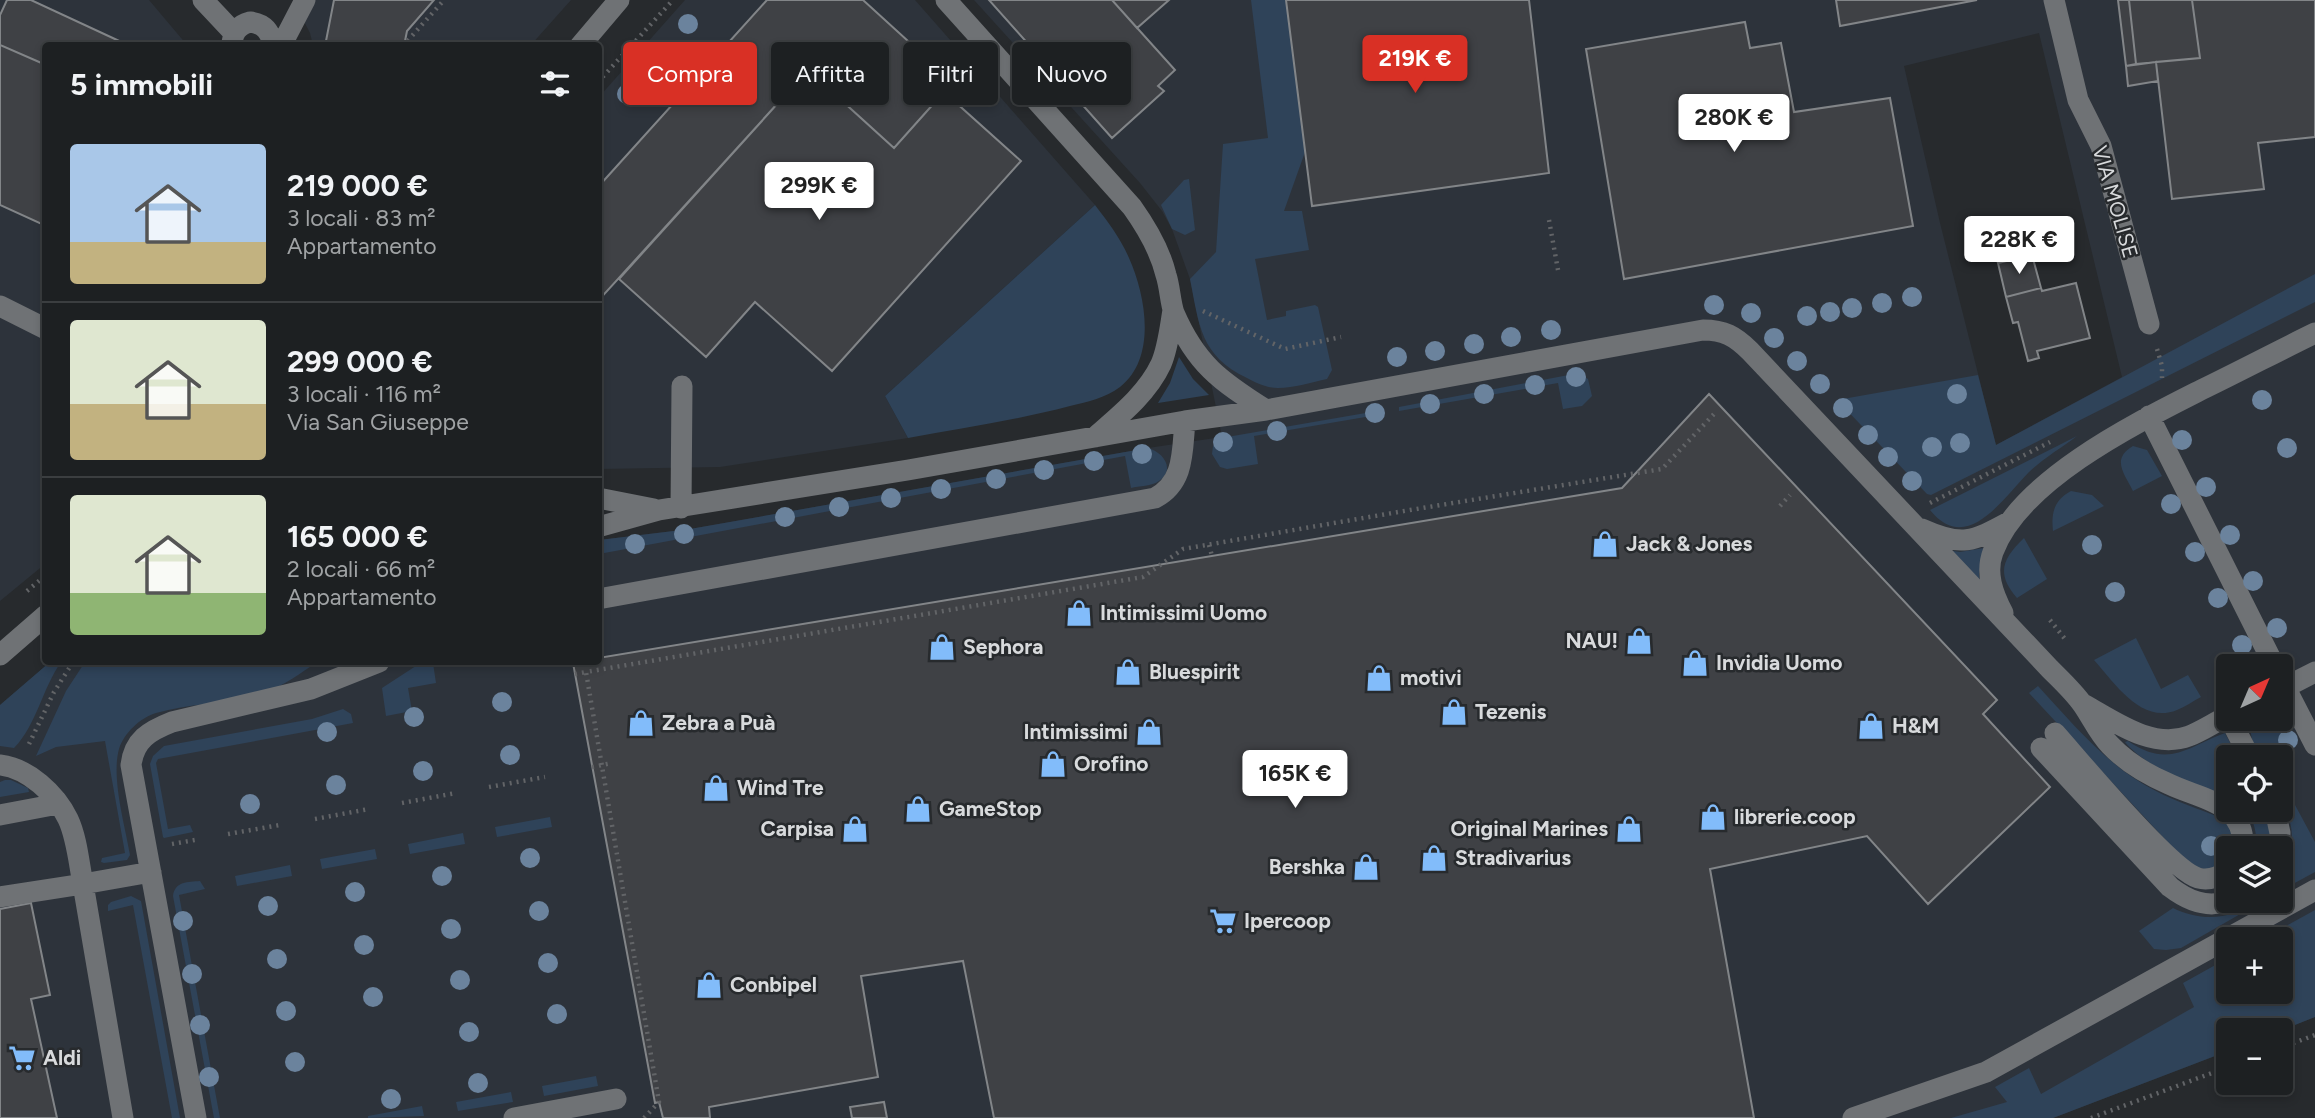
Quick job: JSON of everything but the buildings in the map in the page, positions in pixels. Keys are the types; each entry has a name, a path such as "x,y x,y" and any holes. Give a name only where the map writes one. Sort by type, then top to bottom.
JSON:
{"street":[{"path":"203,0 233,39 244,24 257,23 268,31 273,42"},
{"path":"283,42 304,0"},
{"path":"583,42 619,0"},
{"path":"946,0 1132,207 1147,228 1157,249 1172,303 1195,352 1209,370 1235,391 1266,410"},
{"name":"VIA MOLISE","path":"2054,0 2078,100 2101,146 2149,324"},
{"path":"1095,437 1129,407 1154,376 1161,363 1172,303"},
{"path":"0,306 42,327"},
{"path":"602,526 659,510 1185,421 1266,410 1703,330 1719,330 1735,336 1750,351 2082,703 2108,744 2143,771 2169,785 2220,805 2239,823 2244,836"},
{"path":"2012,630 1990,583 1993,553 2011,521 2045,485 2082,457 2149,416 2315,333"},
{"path":"681,508 682,386"},
{"path":"2149,416 2268,654"},
{"path":"602,598 1155,498 1164,493 1181,469 1185,421"},
{"path":"602,499 659,510"},
{"path":"1914,525 1944,539 1963,541 1982,537 2011,521"},
{"path":"0,655 42,620"},
{"path":"310,689 338,665"},
{"path":"196,1118 131,765 133,752 140,740 153,730 172,722 310,689 371,665"},
{"path":"2293,681 2315,672"},
{"path":"2082,703 2124,726 2160,740 2189,736 2216,724"},
{"path":"2293,705 2315,745"},
{"path":"2216,876 2208,880 2195,877 2183,869 2048,741 2170,887 2184,897 2202,904 2216,902"},
{"path":"0,765 27,773 58,804 69,821 83,884 123,1118"},
{"path":"0,815 58,804"},
{"path":"0,897 152,872"},
{"path":"1853,1118 1986,1072 2315,890"},
{"path":"514,1118 616,1099"}],"path":[{"path":"407,42 444,0"},
{"path":"602,78 673,0"},
{"path":"1549,220 1558,270"},
{"path":"1172,303 1285,349 1340,337"},
{"path":"2149,324 2162,366 2162,386"},
{"path":"575,674 1143,577 1183,550 1662,469 1714,414"},
{"path":"1780,506 1790,495"},
{"path":"1209,545 1212,556"},
{"path":"2050,620 2070,647"},
{"path":"24,751 71,665"},
{"path":"586,672 659,1102 644,1118"},
{"path":"592,767 612,764"},
{"path":"489,787 545,777"},
{"path":"402,803 456,793"},
{"path":"314,819 369,809"},
{"path":"228,834 280,825"},
{"path":"170,845 195,840"},
{"path":"2293,1043 2315,1035"},
{"path":"2091,1118 2216,1071"}],"shaded area":[{"path":"0,0 149,0 184,42 42,42 42,566 0,601"},
{"path":"293,0 571,0 534,42 312,42"},
{"path":"685,0 915,0 952,42 903,42 903,105 998,105 998,95 1095,205 885,396 908,438 720,467 602,469 602,94 623,70 623,105 757,105 757,42 648,42"},
{"path":"974,0 2315,0 2315,1017 2293,1026 2293,1018 2216,1018 2216,1056 2053,1118 0,1118 0,705 47,665 602,665 602,540 690,529 1222,437 1190,279 1172,229 1140,183 1069,105 1131,105 1131,42 1012,42","holes":["2039,33 2122,377 1996,445 1904,66"]},
{"path":"1251,0 1286,0 1305,152 1284,211 1302,211 1309,250 1255,259 1267,320 1286,316 1286,311 1315,305 1318,307 1332,370 1327,379 1284,388 1258,383 1220,360 1204,337 1190,279 1216,252 1223,144 1268,138"},
{"path":"1189,179 1195,230 1185,235 1172,229 1161,205 1184,180"},
{"path":"1095,205 1126,251 1140,290 1145,326 1144,343 1132,375 1114,391 1089,401 1010,420 908,438 885,396"},
{"path":"2315,274 2315,302 1931,495 1927,494 1837,400 1978,375 1996,445"},
{"path":"1179,357 1193,379 1209,395 1158,403 1170,383"},
{"path":"1579,373 1588,379 1592,396 1582,406 1563,409 1558,383 1399,411 1399,407"},
{"path":"1383,410 1383,414 1254,436 1258,464 1227,469 1220,467 1212,454 1213,446 1227,437"},
{"path":"2077,436 2029,472 1996,508 1971,525 1957,527 1944,523 1930,510"},
{"path":"2133,446 2147,450 2162,476 2133,491 2121,467 2121,461 2126,451"},
{"path":"1148,448 1163,457 1167,466 1167,471 1159,481 1145,486 1131,488 1125,456 602,553 602,540 690,529"},
{"path":"2071,491 2092,495 2104,506 2053,531 2057,503"},
{"path":"2024,538 2047,579 2017,598 2006,581 2004,567 2011,553"},
{"path":"1984,548 1979,574 1981,591 1940,549 1960,552"},
{"path":"2136,638 2161,689 2188,675 2201,697 2180,709 2164,713 2152,712 2130,699 2094,660"},
{"path":"47,665 59,665 34,717 14,748 0,746 0,705"},
{"path":"83,665 312,665 266,692 156,713 133,727 121,743 117,761 122,816 130,855 127,860 104,863 101,862 102,858 125,853 105,741 56,747 36,756 66,691"},
{"path":"417,665 433,665 436,683 408,688 412,711 386,716 382,688"},
{"path":"2038,686 2092,744 2122,770 2156,791 2216,816 2216,822 2226,822 2229,825 2232,836 2216,836 2216,868 2198,868 2188,864 2029,693"},
{"path":"343,709 351,714 353,723 158,759 156,763 168,829 190,825 193,832 163,837 150,764 153,756 164,746 312,719"},
{"path":"2251,732 2288,732 2295,744 2254,745"},
{"path":"2225,733 2231,745 2216,745 2216,792 2158,768 2125,742 2155,754 2178,753"},
{"path":"5,780 28,788 29,792 0,797 0,782"},
{"path":"2293,801 2315,842 2315,872 2293,884 2293,836 2290,822 2293,822"},
{"path":"550,817 552,827 497,837 495,827"},
{"path":"2253,822 2268,822 2270,836 2256,836"},
{"path":"463,833 465,844 410,854 408,844"},
{"path":"375,849 377,859 322,869 320,859"},
{"path":"290,865 292,876 237,886 235,876"},
{"path":"200,881 205,889 179,895 220,1118 214,1118 173,896 179,885"},
{"path":"131,896 141,901 180,1118 172,1118 133,905 108,911 111,902"},
{"path":"2173,908 2205,917 2242,913 2181,948 2154,949 2139,931"},
{"path":"2315,910 2315,1017 2293,1026 2293,1018 2216,1018 2216,1056 2053,1118 1951,1118 2007,1102 1995,1087 2029,1068 2041,1094 2194,1007 2183,983 2216,965 2216,1004 2293,1004 2293,927 2284,927"},
{"path":"596,1076 598,1086 544,1096 542,1086"},
{"path":"511,1092 513,1102 458,1111 456,1102"},
{"path":"422,1106 424,1116 368,1118 368,1116"}],"place":[{"name":"Jack & Jones","path":"1605,544"},
{"name":"Intimissimi Uomo","path":"1079,613"},
{"name":"NAU!","path":"1639,641"},
{"name":"Sephora","path":"942,647"},
{"name":"Invidia Uomo","path":"1695,663"},
{"name":"Bluespirit","path":"1128,672"},
{"name":"motivi","path":"1379,678"},
{"name":"Tezenis","path":"1454,712"},
{"name":"Zebra a Puà","path":"641,723"},
{"name":"H&M","path":"1871,726"},
{"name":"Intimissimi","path":"1149,732"},
{"name":"Orofino","path":"1053,764"},
{"name":"Wind Tre","path":"716,788"},
{"name":"GameStop","path":"918,809"},
{"name":"librerie.coop","path":"1713,817"},
{"name":"Carpisa","path":"855,829"},
{"name":"Original Marines","path":"1629,829"},
{"name":"Stradivarius","path":"1434,858"},
{"name":"Bershka","path":"1366,867"},
{"name":"Ipercoop","path":"1223,921"},
{"name":"Conbipel","path":"709,985"},
{"name":"Aldi","path":"22,1058"}]}
